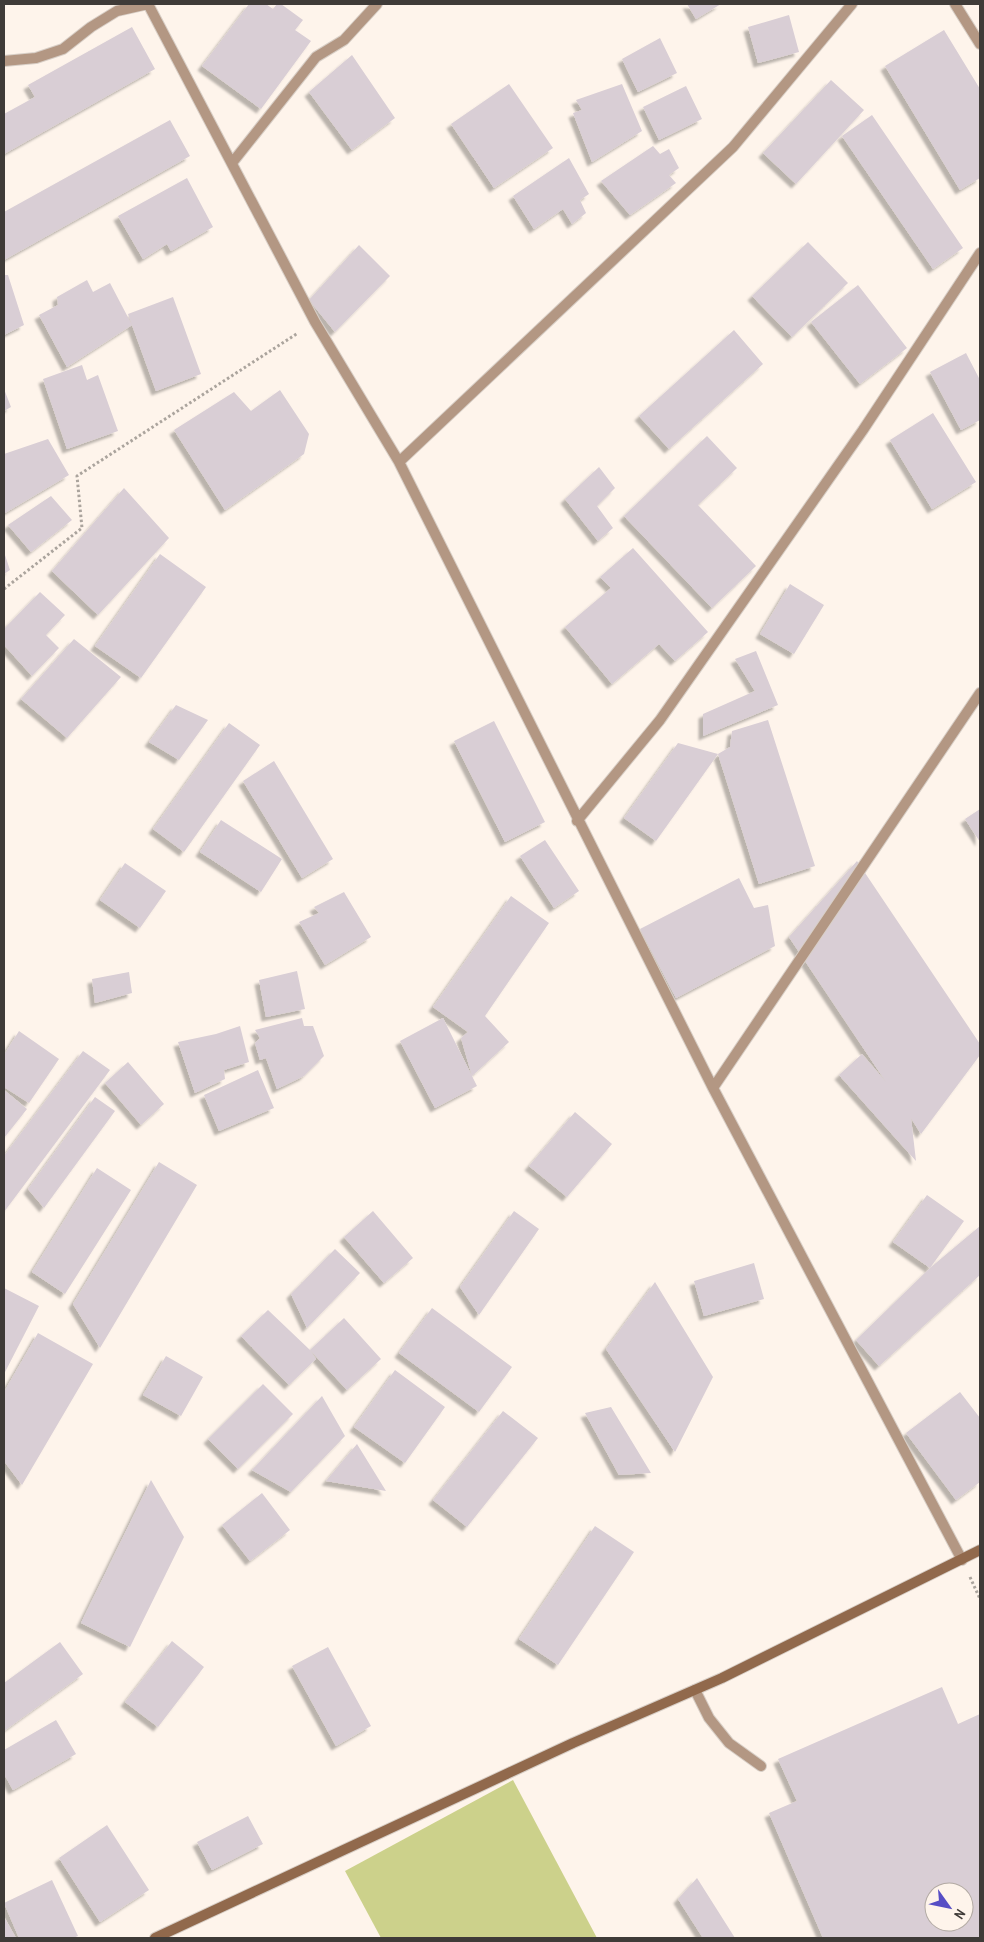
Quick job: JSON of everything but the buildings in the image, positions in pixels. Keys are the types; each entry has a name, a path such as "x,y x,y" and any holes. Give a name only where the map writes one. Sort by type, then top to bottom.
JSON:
{"street":[{"path":"4,61 36,58 63,49 90,27 117,11 148,4 315,322 399,462 577,821 713,1088 962,1560"},
{"path":"232,163 316,57 344,40 377,4"},
{"path":"399,462 733,147 852,4"},
{"path":"955,4 980,44"},
{"path":"577,821 660,720 863,430 980,253"},
{"path":"713,1088 980,693"},
{"path":"155,1938 573,1743 695,1690 980,1550"},
{"path":"695,1690 709,1718 729,1743 761,1766"}],"path":[{"path":"4,589 82,528 77,476 315,322"}],"green space":[{"path":"513,1780 597,1938 381,1938 345,1871"}]}
